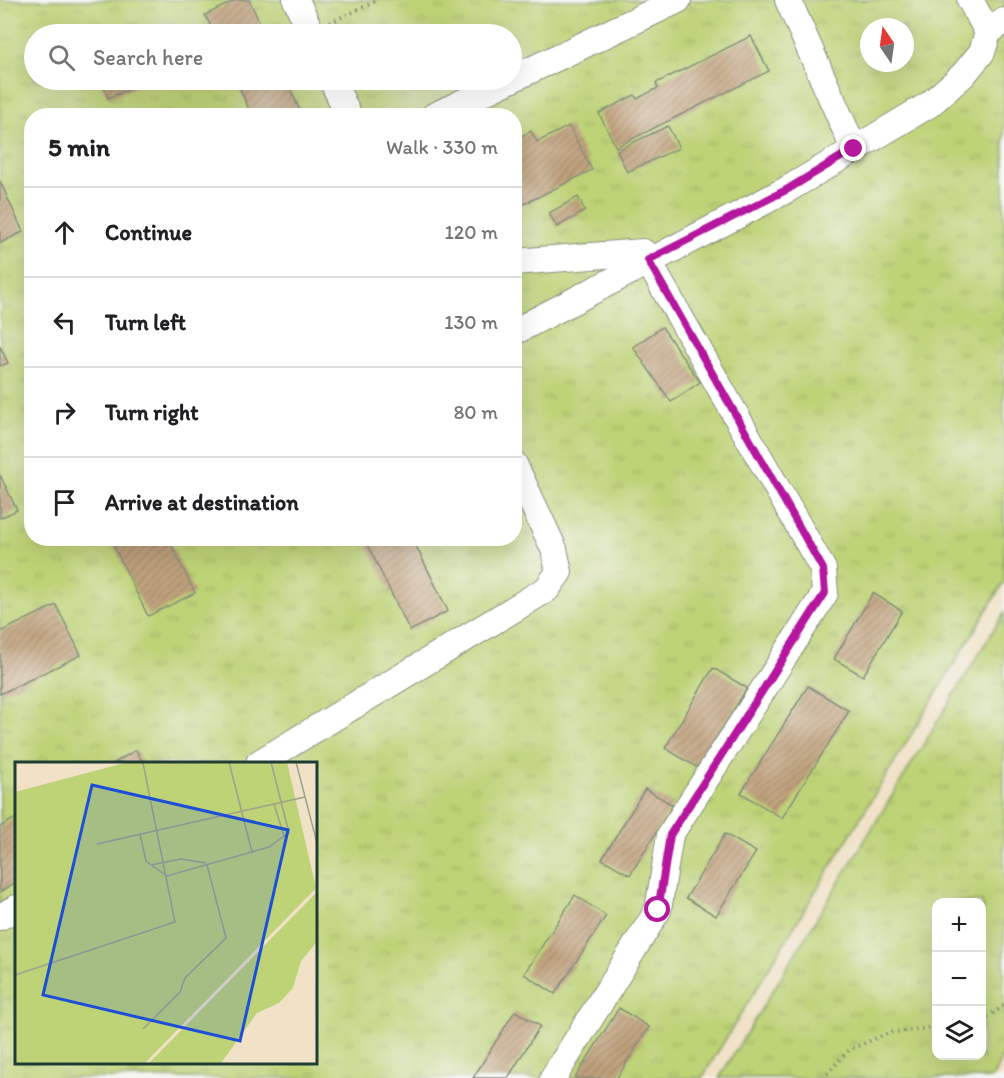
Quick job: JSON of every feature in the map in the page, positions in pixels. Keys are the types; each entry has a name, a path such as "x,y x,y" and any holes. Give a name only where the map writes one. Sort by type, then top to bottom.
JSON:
{"lane":[{"path":"296,0 307,24"},
{"path":"522,74 678,0"},
{"path":"788,0 854,149"},
{"path":"522,328 788,189 930,104 963,75 982,52 996,26 970,0"},
{"path":"337,90 345,108"},
{"path":"451,108 488,90"},
{"path":"522,261 643,252 823,569 825,593 670,835 658,910 553,1078"},
{"path":"261,762 547,589 559,572 554,549 522,482"},
{"path":"0,917 15,909"}],"path":[{"path":"329,24 378,0"},
{"path":"986,1018 1004,1005"},
{"path":"823,1078 849,1050 888,1033 932,1028"}],"green space":[{"path":"0,0 1004,0 1004,582 702,1078 0,1078"},
{"path":"1004,613 1004,1051 993,1078 719,1078"}],"building":[{"path":"236,0 249,0 260,24 210,24 205,15"},
{"path":"751,36 769,71 616,147 599,113 635,95 637,99 658,88 656,83"},
{"path":"105,90 128,90 108,98"},
{"path":"240,90 291,90 299,108 248,108"},
{"path":"569,126 592,170 522,205 522,136 531,131 537,142"},
{"path":"668,126 679,148 627,172 617,150"},
{"path":"0,181 23,232 0,243"},
{"path":"578,197 585,211 557,227 549,213"},
{"path":"662,327 700,382 671,402 633,347"},
{"path":"0,346 8,363 0,366"},
{"path":"0,475 17,510 0,518"},
{"path":"114,546 172,546 195,593 148,616"},
{"path":"368,546 416,546 448,611 410,631"},
{"path":"873,593 902,611 863,676 834,659"},
{"path":"56,605 81,655 0,694 0,632"},
{"path":"713,668 747,688 698,768 665,748"},
{"path":"808,686 849,711 782,818 741,793"},
{"path":"136,750 142,762 116,762"},
{"path":"645,789 673,805 630,875 602,859"},
{"path":"15,819 15,883 0,892 0,827"},
{"path":"725,834 756,852 716,916 686,898"},
{"path":"575,895 606,916 555,994 524,974"},
{"path":"619,1008 649,1027 617,1078 575,1078"},
{"path":"515,1011 540,1026 508,1078 473,1078"}],"route":[{"path":"658,910 670,835 825,593 823,569 648,260 788,189 854,149"}]}
